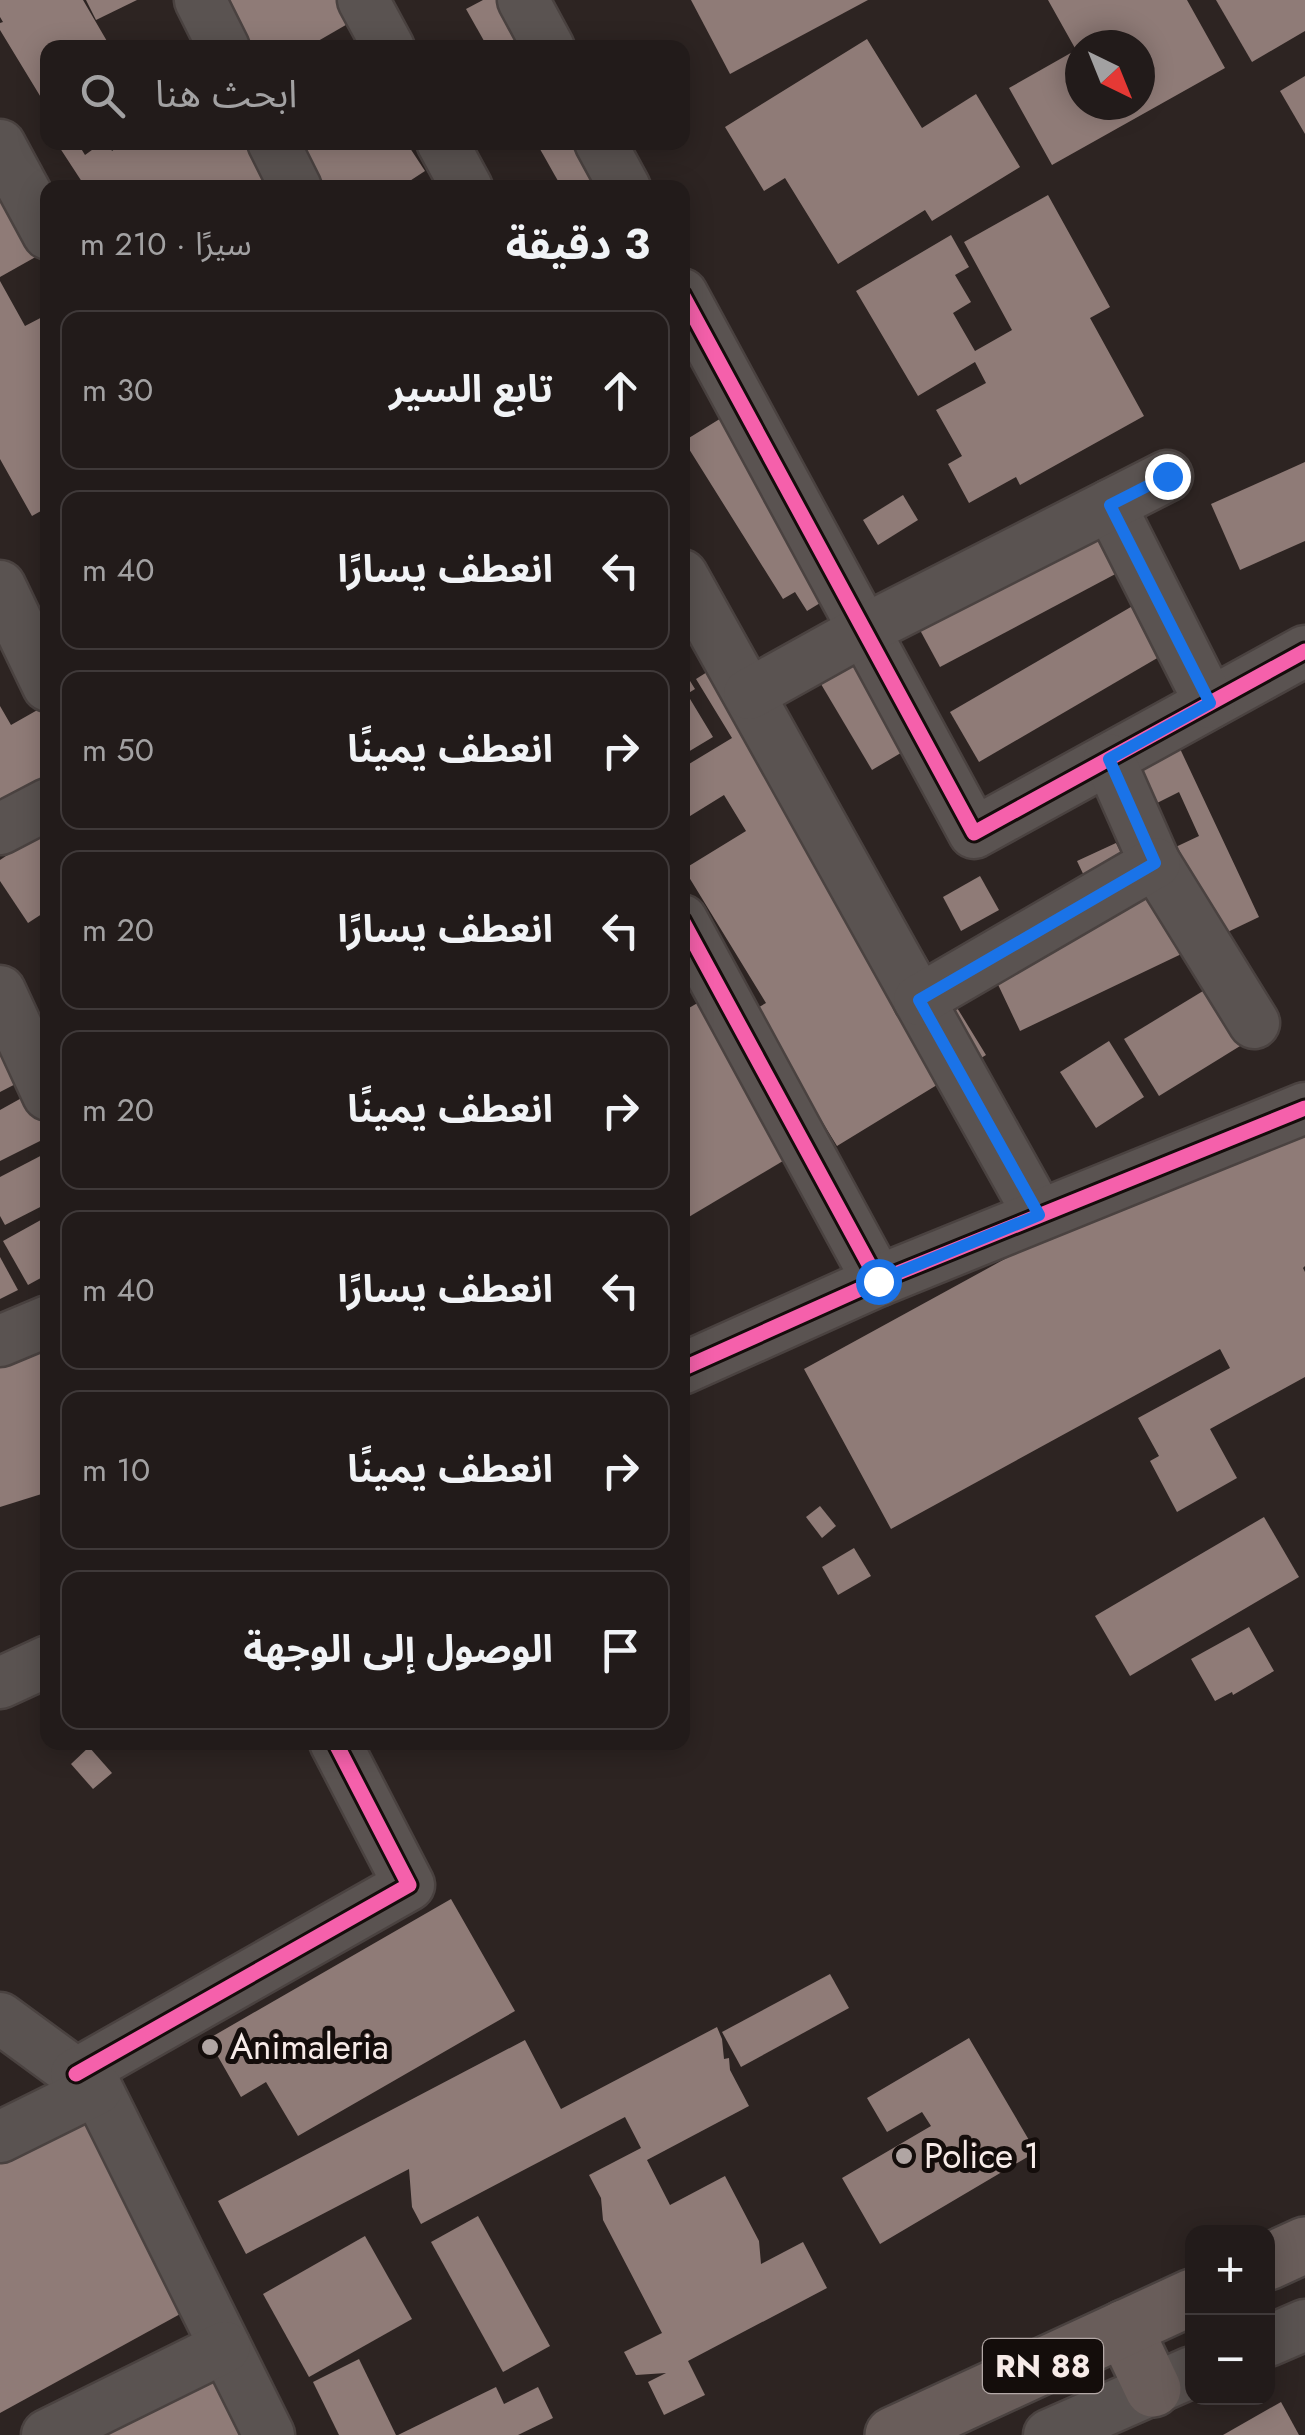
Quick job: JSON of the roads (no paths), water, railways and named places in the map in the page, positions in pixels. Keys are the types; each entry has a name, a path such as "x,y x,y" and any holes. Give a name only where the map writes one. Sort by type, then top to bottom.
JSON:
{"main road":[{"path":"1275,2259 1305,2245"},
{"name":"RN 88","path":"893,2435 1185,2300"},
{"path":"1124,2328 1172,2381"}],"street":[{"path":"200,0 220,40"},
{"path":"363,0 385,40"},
{"path":"523,0 545,40"},
{"path":"0,145 40,219"},
{"path":"277,150 292,180"},
{"path":"446,150 463,180"},
{"path":"604,150 621,180"},
{"path":"690,309 974,833 1305,651"},
{"path":"749,694 864,630 1167,476"},
{"path":"1110,505 1210,703"},
{"path":"0,586 40,669"},
{"path":"690,588 1039,1215"},
{"path":"1109,759 1155,863 1254,1023"},
{"path":"0,829 40,808"},
{"path":"919,1000 1155,863"},
{"path":"690,935 878,1281"},
{"path":"0,991 40,1077"},
{"path":"690,1365 878,1281 1305,1108"},
{"path":"0,1341 40,1324"},
{"path":"0,1683 40,1665"},
{"path":"0,2137 409,1886 339,1750"},
{"path":"0,2018 86,2081 269,2435"},
{"path":"1275,2338 1305,2325"},
{"path":"46,2435 225,2346"},
{"path":"1049,2435 1172,2381"}],"place":[{"name":"Animaleria","path":"210,2047"},
{"name":"Police 1","path":"904,2156"}]}
